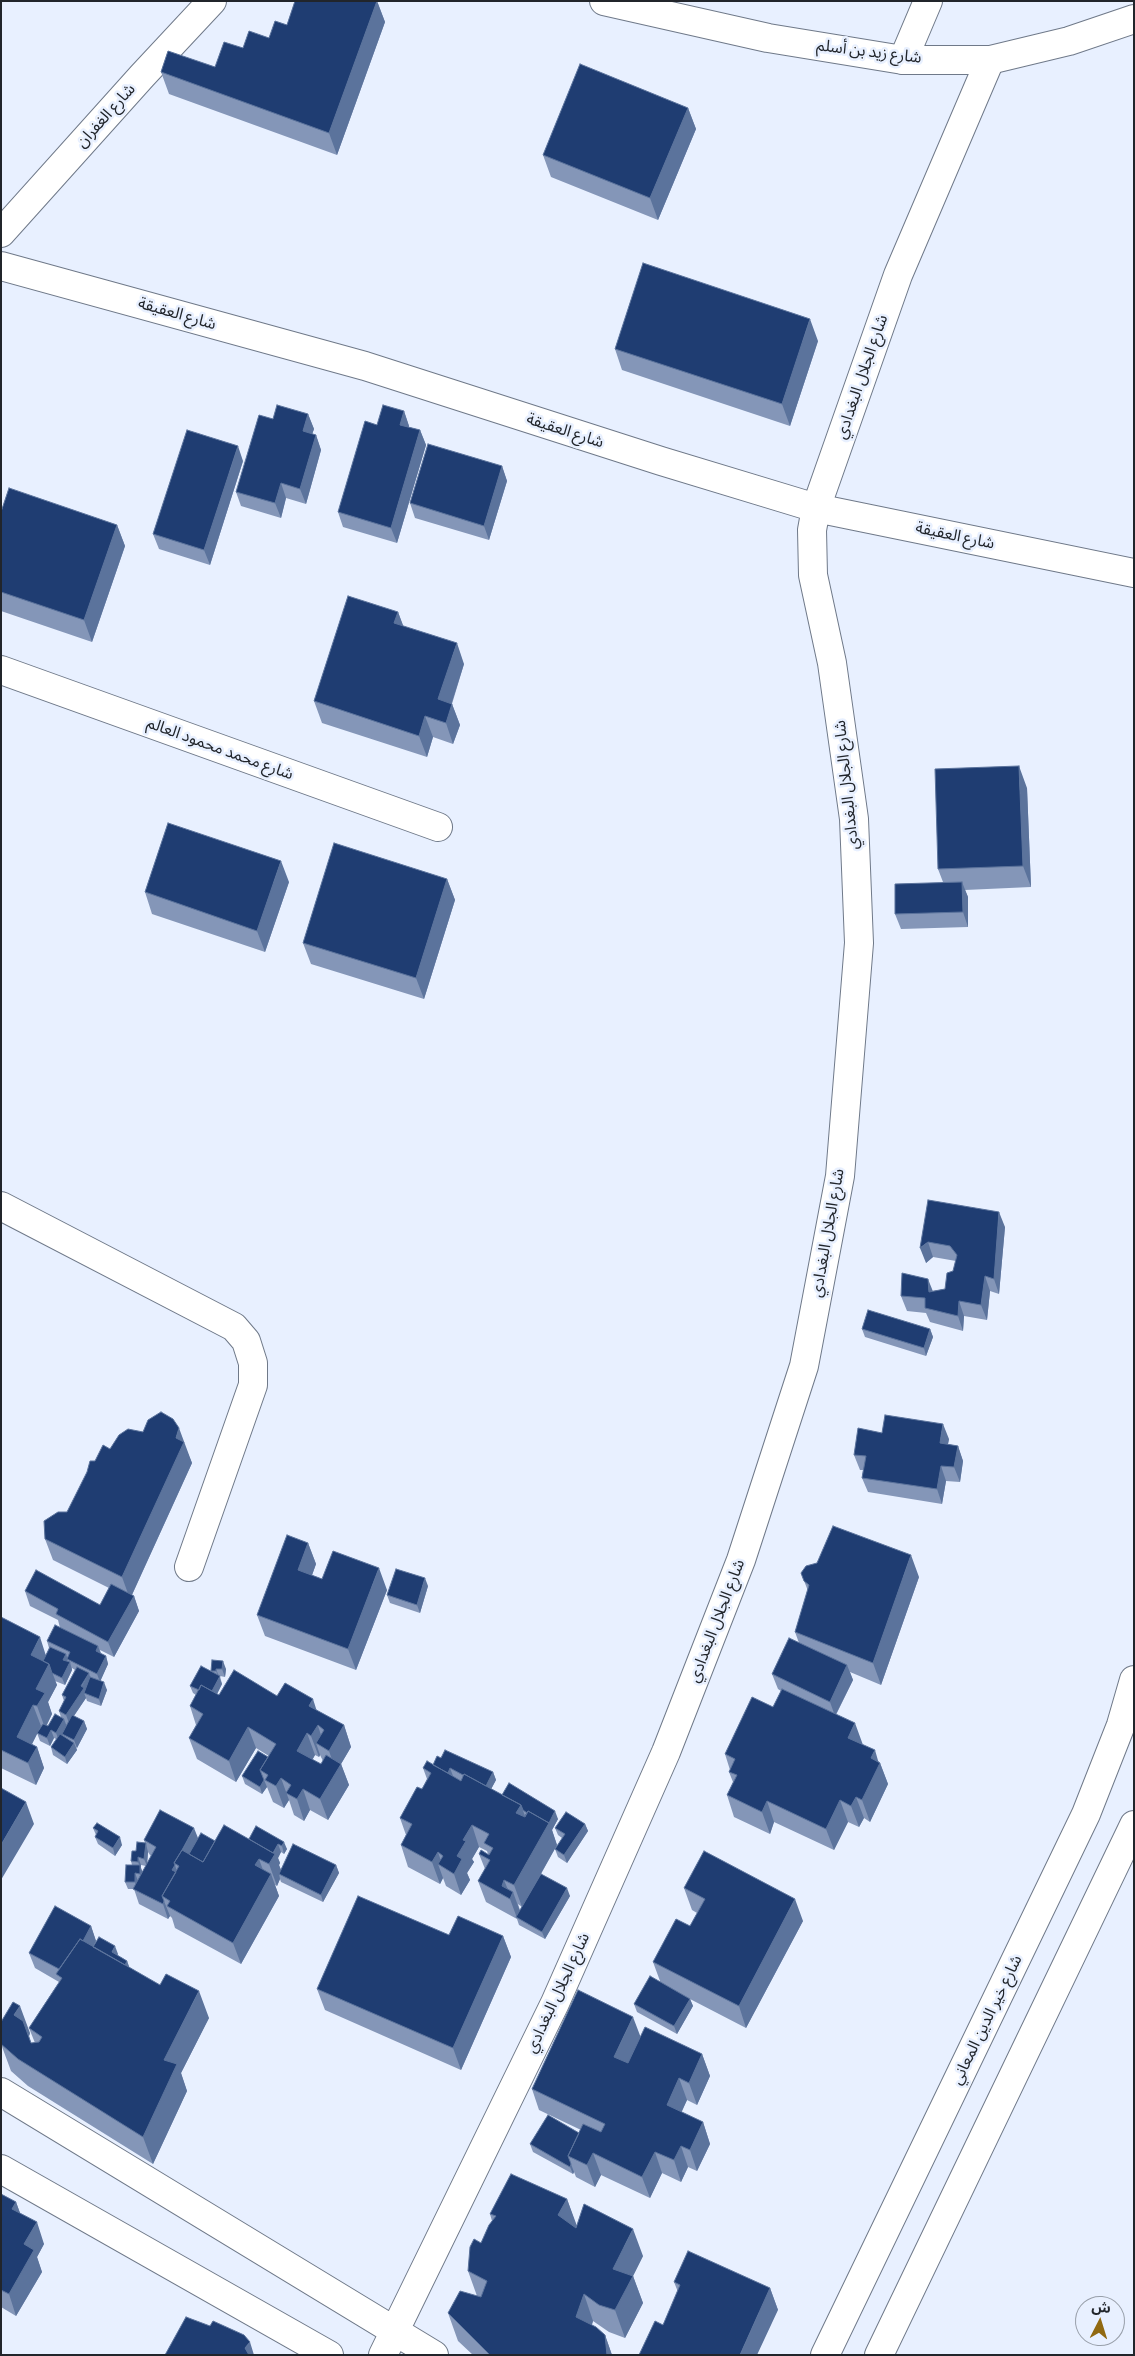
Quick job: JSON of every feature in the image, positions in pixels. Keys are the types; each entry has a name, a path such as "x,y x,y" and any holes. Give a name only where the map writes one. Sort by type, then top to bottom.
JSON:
{"street":[{"name":"شارع الغفران","path":"1,233 212,1"},
{"name":"شارع زيد بن أسلم","path":"604,1 768,38 903,60 990,60 1069,42 1134,19"},
{"path":"903,60 928,1"},
{"name":"شارع الجلال البغدادي","path":"389,2344 426,2264 555,2003 666,1752 741,1560 804,1366 840,1176 858,943 854,819 832,663 813,575 812,530 816,508 898,275 990,60"},
{"name":"شارع العقيقة","path":"1,266 365,366 652,458 816,508 1134,573"},
{"name":"شارع محمد محمود العالم","path":"1,670 438,827"},
{"path":"1,1206 234,1327 246,1341 253,1363 253,1385 189,1567"},
{"name":"شارع خير الدين المعاني","path":"825,2355 1086,1814 1121,1725 1134,1680"},
{"path":"879,2355 1134,1825"},
{"path":"1,2092 389,2344 434,2355"},
{"path":"1,2169 329,2355"}],"building":[{"path":"295,1 377,1 329,133 161,72 168,51 215,67 224,42 243,48 249,31 269,38 275,21 287,25"},
{"path":"580,64 688,108 650,198 543,155"},
{"path":"643,263 810,319 782,404 615,349"},
{"path":"277,405 308,414 303,431 316,435 300,489 281,483 275,503 236,492 259,415 273,419"},
{"path":"383,405 404,411 400,425 420,430 391,528 338,512 365,421 377,425"},
{"path":"187,430 238,446 204,550 153,534"},
{"path":"428,444 502,466 484,526 410,503"},
{"path":"9,488 117,525 84,620 1,592 1,512"},
{"path":"348,596 398,612 394,623 457,643 438,699 452,704 446,723 425,716 419,736 314,701"},
{"path":"1019,766 1023,866 938,869 935,769"},
{"path":"168,823 281,861 257,931 145,892"},
{"path":"334,843 447,879 416,978 303,943"},
{"path":"962,882 963,912 895,914 895,884"},
{"path":"928,1200 999,1212 994,1279 985,1276 981,1305 959,1301 958,1316 925,1308 925,1298 901,1296 902,1273 928,1279 929,1292 945,1289 947,1273 953,1271 957,1255 950,1246 928,1242 920,1248"},
{"path":"868,1310 930,1329 924,1348 862,1329"},
{"path":"161,1412 173,1419 179,1428 176,1438 184,1442 122,1577 45,1539 44,1521 58,1512 67,1512 87,1472 90,1461 95,1461 103,1445 110,1449 119,1435 128,1429 143,1432 148,1420"},
{"path":"885,1415 943,1424 940,1443 958,1446 954,1467 941,1466 937,1489 862,1478 866,1456 854,1455 858,1428 882,1433"},
{"path":"833,1526 911,1555 873,1663 795,1632 809,1585 804,1581 801,1573 806,1566 817,1563"},
{"path":"287,1535 308,1543 298,1570 322,1579 333,1551 379,1568 348,1649 257,1615"},
{"path":"396,1569 425,1578 417,1605 387,1595"},
{"path":"36,1570 100,1605 111,1584 134,1596 108,1642 56,1614 58,1609 25,1591"},
{"path":"1,1617 40,1637 31,1655 49,1664 36,1689 45,1693 37,1706 33,1705 17,1737 37,1747 28,1763 1,1750"},
{"path":"55,1625 98,1646 96,1651 106,1656 97,1674 67,1659 70,1652 47,1641"},
{"path":"789,1638 847,1665 830,1702 772,1674"},
{"path":"50,1647 66,1654 63,1660 70,1662 62,1678 52,1673 49,1664 43,1661"},
{"path":"212,1660 223,1661 222,1669 211,1671"},
{"path":"201,1666 220,1676 212,1691 201,1685 199,1690 190,1686"},
{"path":"77,1667 89,1673 81,1686 84,1688 66,1715 59,1711 66,1697 62,1695"},
{"path":"234,1670 277,1696 285,1683 313,1699 309,1706 344,1725 329,1751 316,1743 324,1730 318,1725 311,1736 307,1733 297,1751 321,1764 326,1755 341,1764 320,1799 303,1789 297,1799 286,1793 291,1785 281,1778 276,1786 265,1780 268,1775 260,1770 276,1744 248,1727 229,1761 189,1738 203,1714 190,1706 201,1685 219,1695"},
{"path":"90,1677 104,1682 99,1699 84,1693"},
{"path":"782,1689 855,1723 848,1738 875,1750 871,1758 880,1763 862,1800 856,1797 851,1806 840,1800 826,1829 767,1801 762,1812 727,1795 737,1775 729,1772 735,1759 725,1754 752,1697 773,1707"},
{"path":"55,1714 64,1719 56,1733 51,1730 47,1738 37,1733 43,1724 48,1726"},
{"path":"72,1715 84,1721 74,1740 62,1734"},
{"path":"60,1734 74,1743 65,1757 51,1747"},
{"path":"445,1750 493,1772 486,1786 450,1768 448,1773 433,1765 437,1756 441,1758"},
{"path":"258,1751 268,1757 260,1770 264,1780 260,1787 242,1776"},
{"path":"427,1761 461,1781 464,1774 521,1805 516,1813 525,1817 528,1811 549,1823 514,1885 504,1880 502,1886 513,1892 510,1899 478,1881 490,1860 479,1854 481,1850 489,1855 493,1848 484,1843 489,1834 472,1825 463,1840 466,1841 457,1856 462,1859 454,1874 438,1864 443,1856 438,1852 432,1862 401,1845 412,1824 400,1818 417,1787 422,1789 431,1773 423,1768"},
{"path":"509,1783 555,1811 549,1823 528,1811 527,1813 521,1805 502,1795"},
{"path":"1,1788 26,1802 1,1845"},
{"path":"160,1810 194,1828 174,1863 175,1865 172,1870 176,1872 162,1896 163,1904 133,1889 156,1847 144,1840"},
{"path":"566,1812 585,1824 564,1855 555,1849 565,1834 555,1828"},
{"path":"97,1823 120,1837 113,1848 95,1837 98,1831 93,1828"},
{"path":"224,1825 275,1854 269,1864 259,1859 255,1865 271,1874 233,1943 167,1906 170,1901 162,1896 179,1866 174,1863 182,1850 203,1862"},
{"path":"256,1826 284,1842 282,1846 278,1844 273,1853 249,1839"},
{"path":"201,1833 215,1841 203,1862 189,1854"},
{"path":"137,1842 146,1843 144,1859 138,1857 138,1862 131,1861 132,1851 136,1851"},
{"path":"293,1844 336,1865 321,1895 279,1874"},
{"path":"704,1851 795,1899 739,2006 653,1962 676,1919 690,1926 705,1899 684,1888"},
{"path":"126,1865 140,1865 140,1874 135,1873 135,1882 125,1882"},
{"path":"541,1874 567,1888 542,1932 516,1917"},
{"path":"358,1896 449,1935 458,1916 503,1936 453,2048 317,1989"},
{"path":"55,1906 91,1926 83,1941 80,1939 59,1969 29,1953"},
{"path":"99,1937 115,1946 112,1952 127,1961 125,1965 93,1947"},
{"path":"80,1939 160,1985 166,1974 199,1991 164,2060 177,2064 143,2137 18,2059 1,2044 1,2022 13,2002 20,2006 14,2015 23,2021 31,2043 39,2042 42,2037 29,2028 62,1978 56,1974"},
{"path":"650,1976 690,1999 674,2026 634,2004"},
{"path":"578,1990 633,2017 614,2057 628,2063 645,2027 702,2054 689,2083 679,2078 667,2105 703,2122 690,2150 681,2146 674,2160 655,2152 642,2177 593,2153 587,2165 568,2156 583,2124 601,2132 605,2124 532,2089"},
{"path":"548,2115 579,2133 568,2156 571,2164 570,2167 530,2144"},
{"path":"511,2174 567,2199 558,2215 576,2228 584,2204 633,2229 613,2269 633,2276 615,2310 599,2305 584,2294 576,2317 596,2327 605,2335 607,2355 490,2355 448,2313 460,2291 481,2297 487,2281 468,2271 470,2247 474,2239 481,2243 489,2225 496,2216 490,2214"},
{"path":"1,2194 16,2202 12,2209 37,2222 24,2244 34,2250 9,2294 1,2290"},
{"path":"688,2251 770,2288 740,2355 639,2355 655,2321 663,2325 680,2285 674,2282"},
{"path":"186,2317 210,2326 213,2321 244,2335 250,2342 245,2348 249,2355 165,2355"}]}
